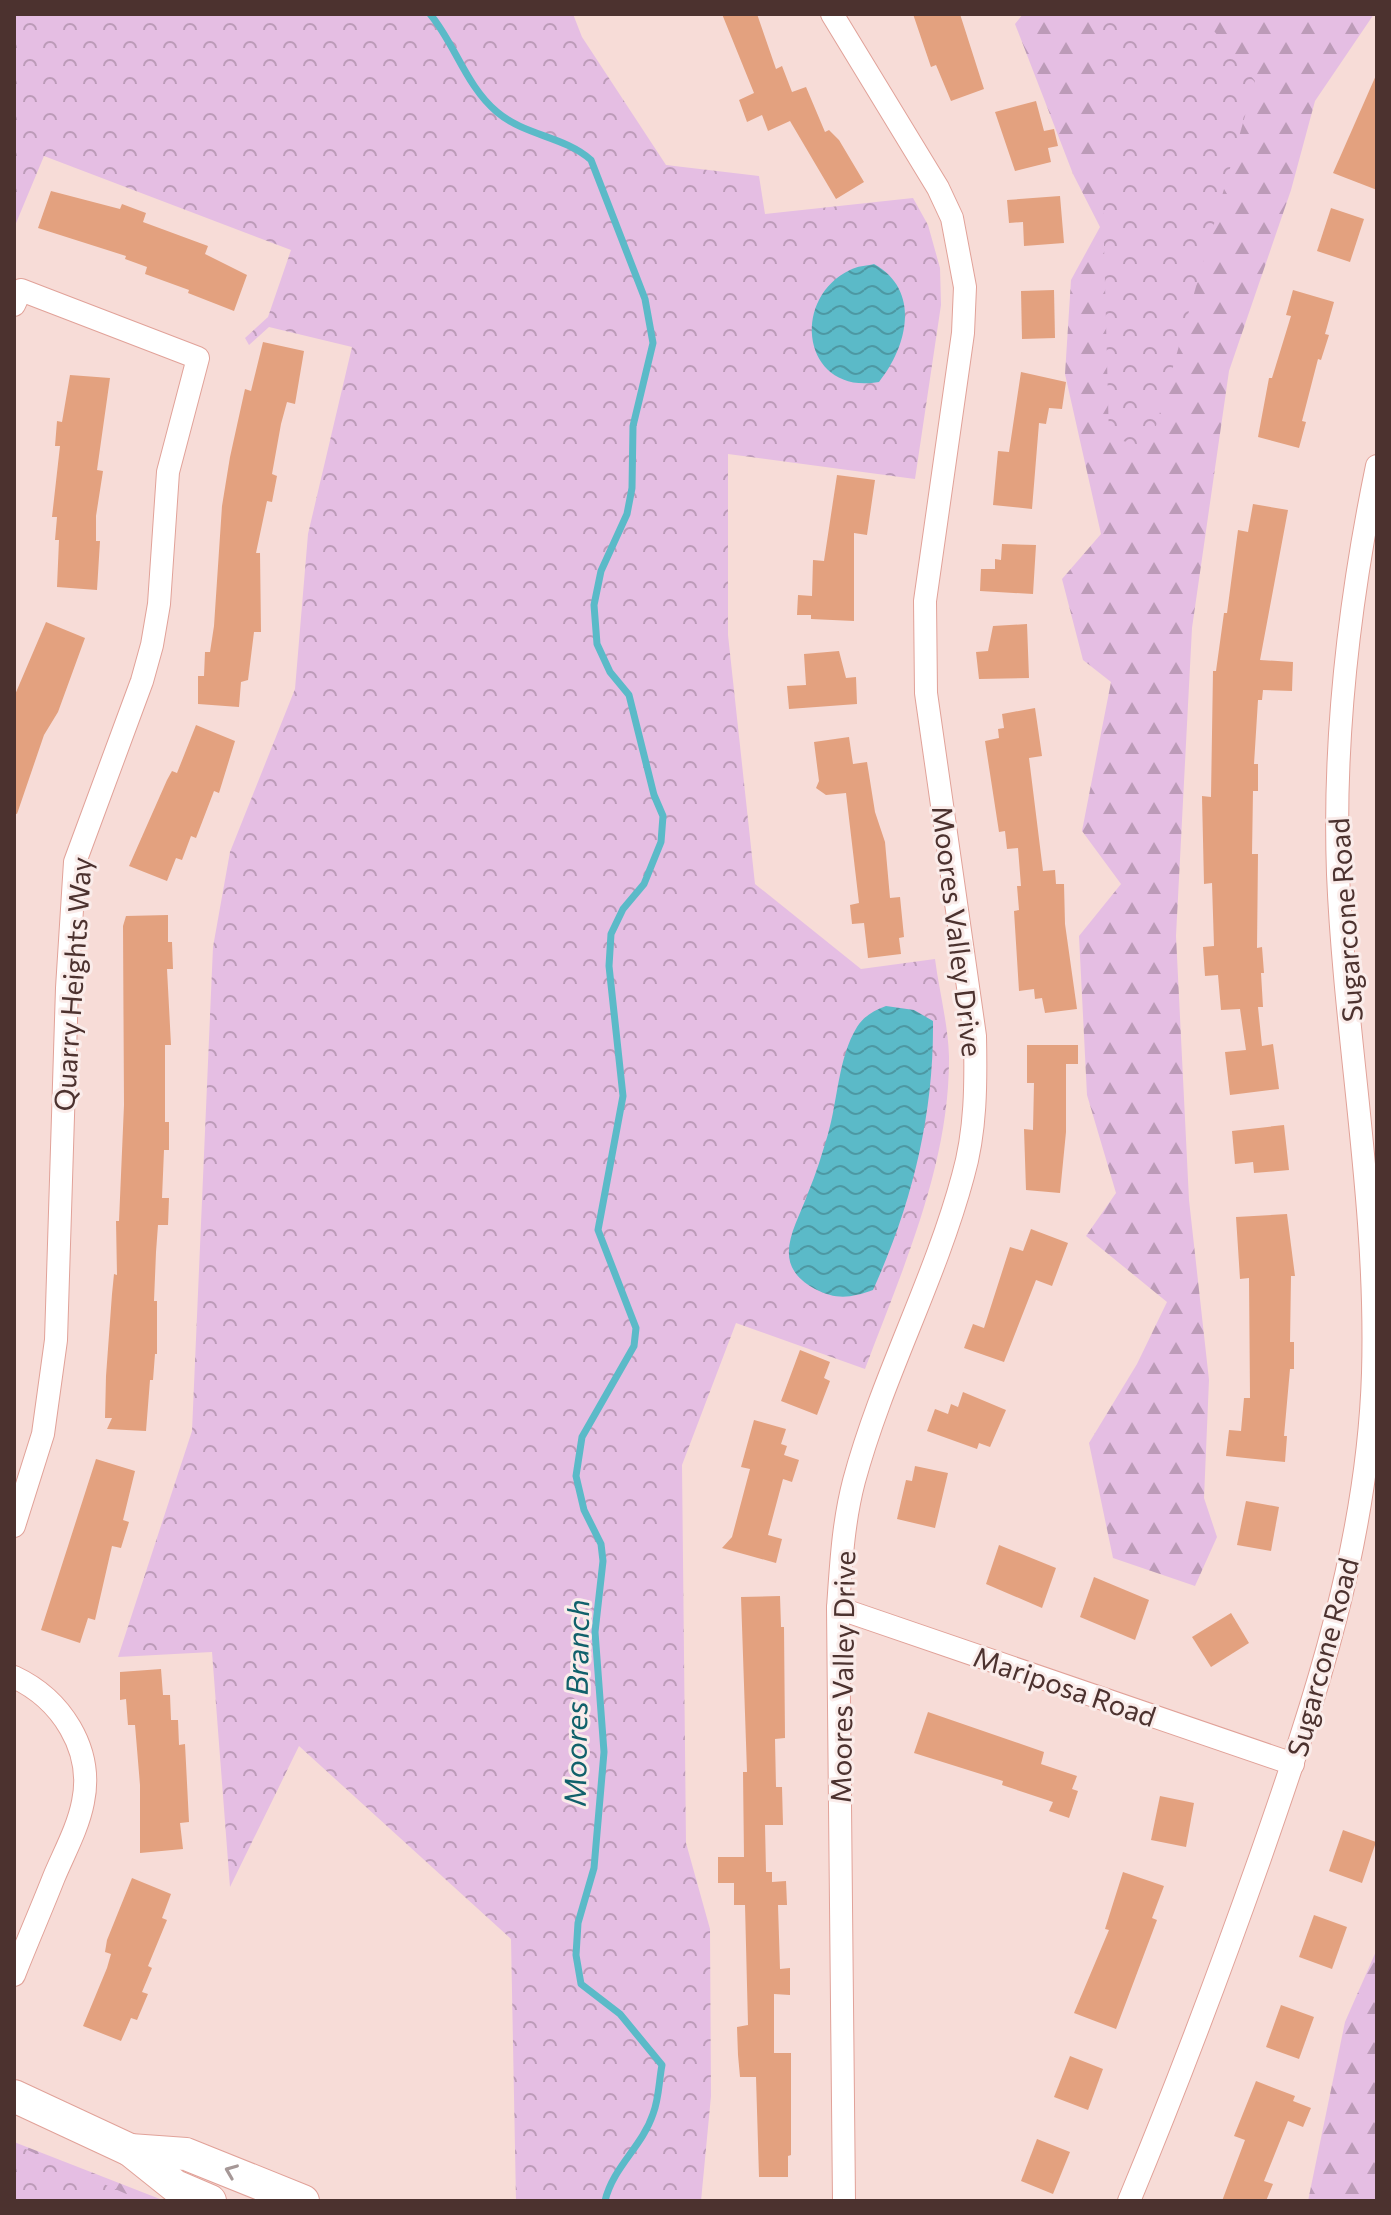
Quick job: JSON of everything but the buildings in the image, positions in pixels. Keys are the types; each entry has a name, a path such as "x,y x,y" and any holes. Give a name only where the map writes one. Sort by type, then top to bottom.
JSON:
{"main road":[{"path":"14,2096 130,2150 175,2186 210,2201"},
{"path":"130,2150 186,2154 303,2201"}],"street":[{"name":"Moores Valley Drive","path":"832,14 938,188 952,218 965,287 963,333 929,557 924,647 926,693 975,1036 976,1085 964,1174 855,1479 846,1515 838,1608 844,2201"},
{"name":"Quarry Heights Way","path":"14,305 21,290 198,358 168,472 159,604 152,645 142,681 75,862 67,988 56,1340 43,1434 14,1526"},
{"name":"Sugarcone Road","path":"1129,2201 1209,1998 1293,1764 1343,1594 1368,1447 1373,1375 1374,1277 1365,1153 1343,951 1337,796 1349,616 1377,466"},
{"name":"Mariposa Road","path":"838,1608 1293,1764"},
{"path":"14,1677 51,1702 69,1723 81,1749 85,1778 83,1803 74,1829 14,1975"}],"green space":[{"path":"14,14 573,14 582,37 666,165 759,176 765,214 913,198 928,225 940,268 941,305 915,479 728,454 728,635 755,884 861,969 935,959 949,1056 942,1137 933,1177 908,1255 865,1369 736,1323 682,1465 686,1843 710,1929 711,2096 701,2201 516,2201 511,1939 299,1746 230,1887 212,1652 118,1657 192,1431 213,947 230,852 295,689 308,534 352,347 269,327 249,345 245,338 268,317 291,250 44,156 14,228"},
{"path":"1023,14 1374,14 1315,101 1291,190 1229,371 1192,628 1176,936 1189,1200 1209,1380 1204,1498 1217,1537 1195,1586 1113,1558 1089,1443 1137,1364 1167,1302 1086,1236 1116,1193 1087,1095 1079,936 1121,884 1082,831 1111,682 1083,660 1062,579 1101,534 1065,374 1071,280 1100,227 1073,174 1015,24"},
{"path":"1098,14 1200,14 1255,81 1150,447 1109,438"},
{"path":"1377,1949 1377,2201 1308,2201 1345,2022"},
{"path":"14,2142 165,2201 14,2201"},
{"path":"14,2144 142,2201 14,2201"}],"water":[{"path":"874,264 889,275 899,288 904,303 903,336 879,382 853,382 834,374 820,360 813,342 812,322 818,302 831,284 853,269"},
{"path":"886,1006 914,1010 933,1021 925,1125 899,1225 873,1290 837,1296 823,1293 801,1279 793,1269 789,1245 828,1134 851,1039 863,1020"}],"waterway":[{"name":"Moores Branch","path":"430,14 477,90 497,112 520,126 569,146 591,160 645,299 653,343 633,426 632,488 627,514 601,571 594,605 597,644 610,672 629,695 654,795 663,816 661,842 644,884 623,909 611,934 609,966 623,1096 598,1230 636,1328 634,1346 582,1437 576,1476 584,1510 601,1544 603,1561 595,1632 604,1752 594,1868 578,1923 576,1955 581,1984 620,2014 662,2065 657,2102 648,2126 614,2178 605,2201"}]}
